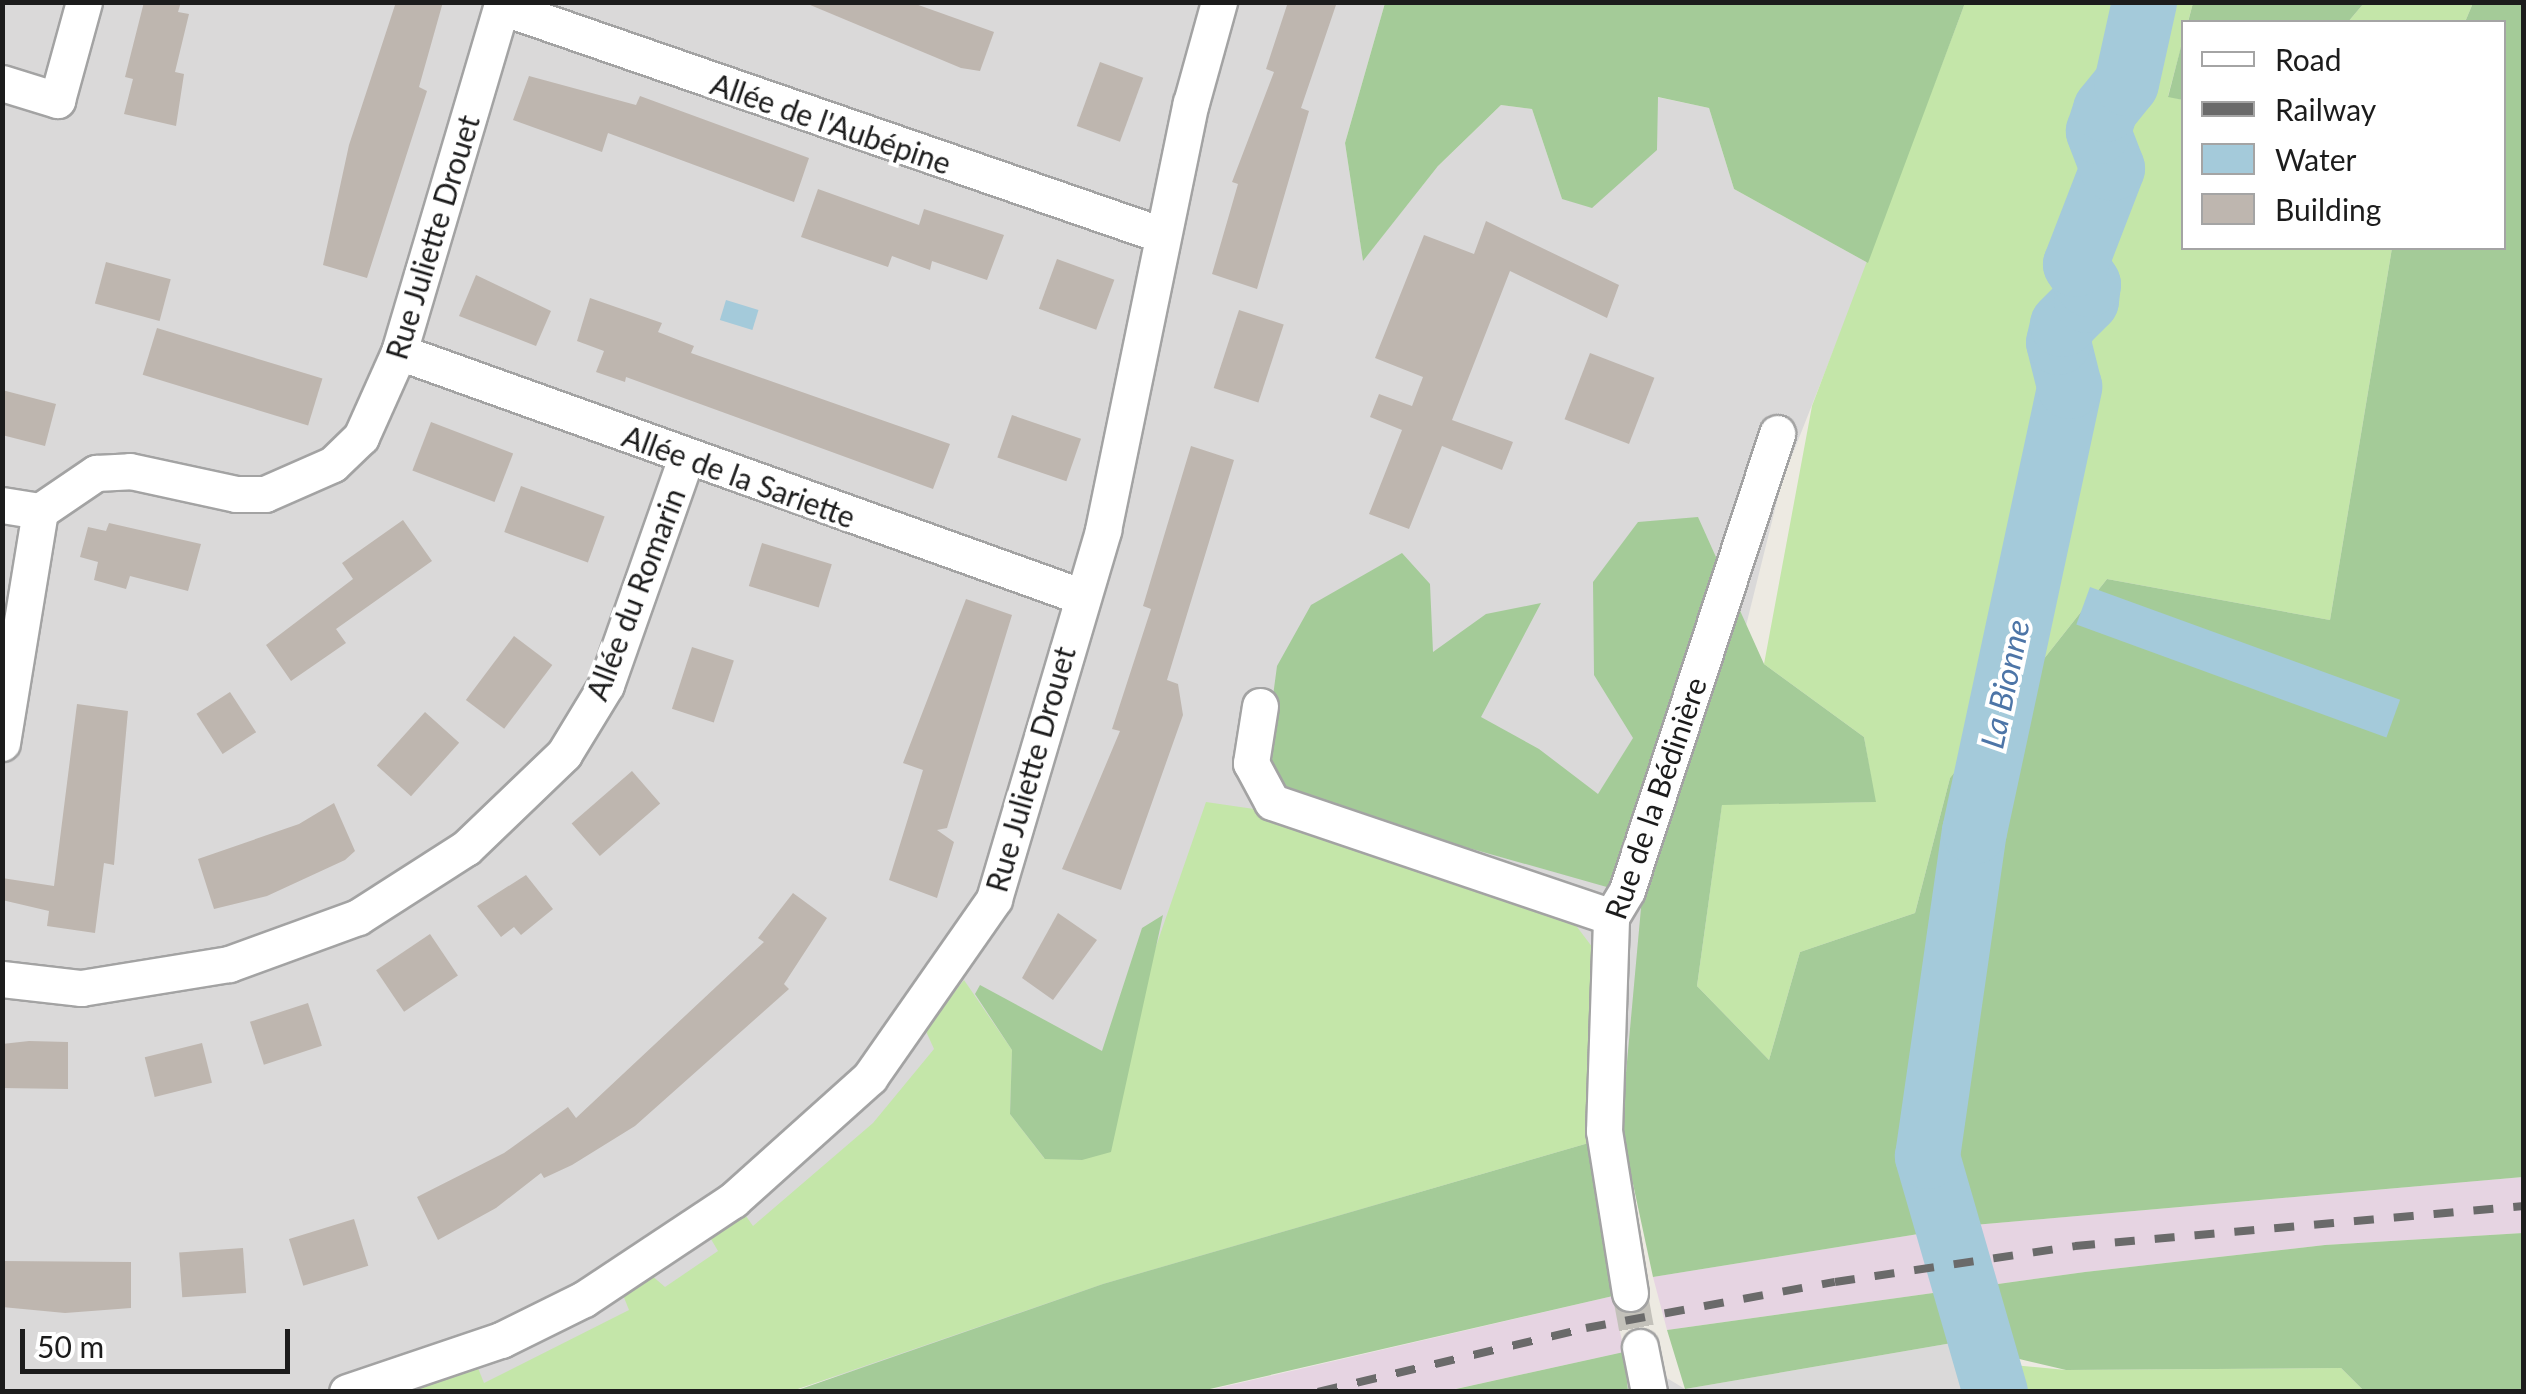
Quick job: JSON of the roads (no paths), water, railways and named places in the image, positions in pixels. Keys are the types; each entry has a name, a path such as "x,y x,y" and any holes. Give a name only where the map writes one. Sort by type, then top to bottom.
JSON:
{"street":[{"path":"2,83 57,100 84,2"},
{"name":"Rue Juliette Drouet","path":"347,1392 501,1340 584,1299 733,1200 870,1077 994,899 1080,596 1103,530 1162,236 1219,2"},
{"name":"Rue Juliette Drouet","path":"40,511 96,473 130,471 236,494 265,494 333,464 362,437 399,352 502,5"},
{"name":"Allée de l'Aubépine","path":"502,5 1162,236"},
{"name":"Allée de la Sariette","path":"399,352 1080,596"},
{"name":"Rue de la Bédinière","path":"1630,1293 1604,1131 1611,917 1627,890 1777,433"},
{"name":"Allée du Romarin","path":"2,979 81,988 229,964 358,917 466,848 564,754 606,685 686,458"},
{"path":"2,505 40,511 2,743"},
{"path":"1260,706 1250,763 1272,802 1611,917"},
{"path":"1640,1347 1649,1392"}],"water":[{"path":"726,300 759,310 752,330 720,320"},
{"path":"2090,587 2400,700 2386,737 2076,625"}],"waterway":[{"name":"La Bionne","path":"1995,1392 1927,1156 1974,831 2069,386 2058,342 2062,324 2086,300 2088,284 2075,264 2112,168 2098,131 2105,109 2126,83 2144,2"}],"tunnel":[{"path":"1630,1293 1640,1347"}],"railway":[{"path":"1318,1392 1586,1328 1835,1282 2075,1246 2524,1206"}]}
